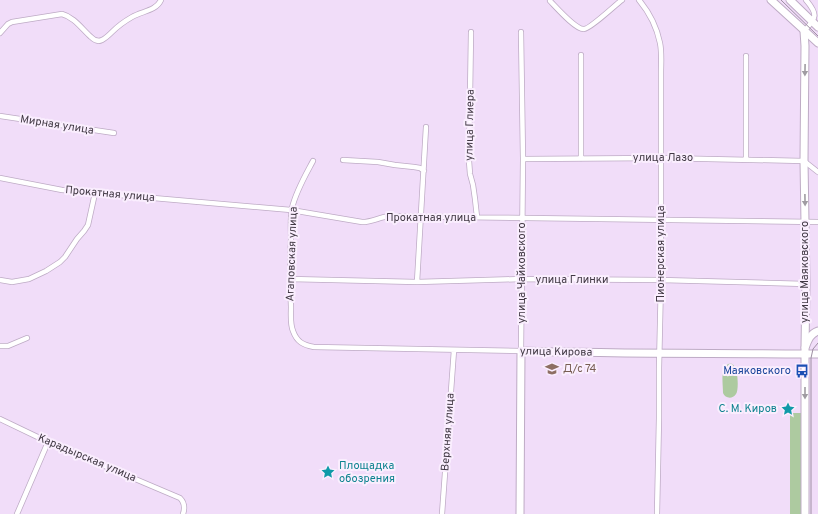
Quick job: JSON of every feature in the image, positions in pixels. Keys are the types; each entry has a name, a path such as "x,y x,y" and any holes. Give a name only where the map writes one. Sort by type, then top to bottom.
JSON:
{"main road":[{"path":"771,0 818,44"},
{"path":"790,0 816,24"},
{"name":"улица Маяковского","path":"804,31 806,284 805,514"},
{"path":"805,351 809,338 812,334 818,331"},
{"name":"улица Кирова","path":"521,351 602,353 805,351 818,354"},
{"name":"улица Чайковского","path":"520,514 521,351"}],"street":[{"path":"0,33 8,24 12,22 62,14 72,19 91,37 100,41 130,17 154,8 161,0"},
{"path":"550,1 572,23 579,28 585,29 591,26 622,0"},
{"name":"Пионерская улица","path":"639,0 654,23 660,44 661,72 661,280 657,514"},
{"path":"804,31 816,24 815,12 806,0"},
{"name":"улица Глиера","path":"471,32 469,161 477,218"},
{"name":"улица Чайковского","path":"521,32 521,351"},
{"path":"581,55 581,159"},
{"path":"746,56 746,159"},
{"name":"Мирная улица","path":"0,116 114,133"},
{"path":"417,282 426,127"},
{"name":"улица Лазо","path":"522,159 662,158 804,161"},
{"path":"343,160 378,162 420,168 424,170"},
{"name":"Агаповская улица","path":"307,346 302,344 297,339 292,328 290,279 291,210 300,184 314,161"},
{"path":"804,161 818,172"},
{"name":"Прокатная улица","path":"0,178 62,190 291,210 362,222 372,221 382,217 421,217 818,222"},
{"path":"0,280 12,282 28,279 46,271 65,258 88,225 95,193"},
{"name":"улица Глинки","path":"290,279 417,282 661,280 806,284"},
{"path":"0,349 27,338"},
{"path":"0,346 8,346"},
{"name":"улица Кирова","path":"307,346 521,351"},
{"name":"Верхняя улица","path":"442,514 454,350"},
{"name":"Карадырская улица","path":"0,419 48,442 180,498 184,504 183,514"},
{"path":"17,514 48,442"}],"green space":[{"path":"728,364 732,364 735,368 738,380 737,392 731,398 727,397 723,393 723,373"},
{"path":"790,413 804,413 803,514 790,514"}],"tram line":[{"path":"781,0 818,36"},
{"path":"811,514 811,358 813,349 818,343"}],"place":[{"name":"Д/с 74","path":"552,369"},
{"name":"Маяковского","path":"802,371"},
{"name":"С. М. Киров","path":"788,409"},
{"name":"Площадка обозрения","path":"328,472"}]}
